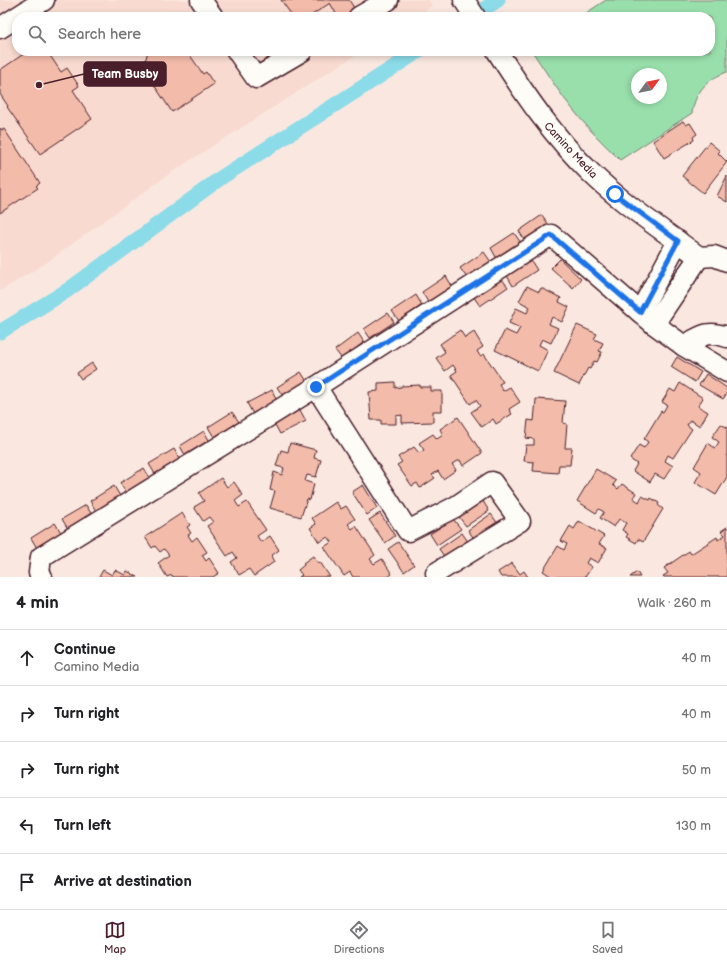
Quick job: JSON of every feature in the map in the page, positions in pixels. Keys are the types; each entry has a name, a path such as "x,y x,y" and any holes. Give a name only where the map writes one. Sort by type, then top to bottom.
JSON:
{"street":[{"path":"25,12 44,0"},
{"path":"201,0 209,12"},
{"path":"368,12 388,0"},
{"path":"464,0 472,12"},
{"path":"0,28 12,20"},
{"path":"241,56 256,78 293,56"},
{"name":"Camino Media","path":"500,56 540,116 564,146 615,194 699,257"},
{"path":"42,577 39,573 41,557 316,387 551,235 647,318 684,346 727,372"},
{"path":"647,318 678,241"},
{"path":"647,318 699,257 714,256 727,261"},
{"path":"684,346 704,334 720,334 727,336"},
{"path":"316,387 408,531 455,507 492,482 520,521 436,573"}],"shaded area":[{"path":"0,0 429,0 432,6 423,12 12,12 12,56 354,56 172,172 46,263 0,291"}],"green space":[{"path":"606,0 727,0 727,72 714,78 703,87 696,99 692,113 620,160 591,131 569,105 535,56 715,56 715,12 588,12"}],"building":[{"path":"281,0 349,0 357,12 335,12 330,3 316,12 289,12"},
{"path":"21,56 50,56 61,72 67,68 79,86 73,90 92,119 40,154 7,107 8,106 0,94 0,70"},
{"path":"147,56 190,56 203,74 206,72 214,84 172,112 141,65 145,62"},
{"path":"683,121 686,125 690,123 697,134 693,137 694,140 664,158 653,141"},
{"path":"0,128 2,130 4,129 40,183 36,186 38,188 0,213"},
{"path":"709,142 720,151 718,153 727,162 703,193 682,176"},
{"path":"727,176 727,202 717,196"},
{"path":"542,215 549,225 525,241 519,231"},
{"path":"514,233 521,243 497,259 491,248"},
{"path":"484,252 491,262 467,278 460,268"},
{"path":"530,259 537,270 513,286 506,274"},
{"path":"560,259 581,279 573,288 551,268"},
{"path":"446,276 452,286 428,302 422,292"},
{"path":"501,278 508,287 480,306 473,296"},
{"path":"527,286 539,292 541,288 561,298 559,302 569,307 562,322 552,317 549,324 558,328 551,343 542,339 539,345 548,350 538,371 495,350 505,330 516,335 520,328 509,323 516,308 527,313 530,307 519,301"},
{"path":"416,295 422,305 399,321 392,311"},
{"path":"388,313 394,322 370,338 364,329"},
{"path":"577,325 597,334 594,339 603,343 599,351 602,352 597,362 594,361 590,369 588,368 579,385 554,373"},
{"path":"460,330 465,338 474,332 483,347 477,351 480,356 484,354 503,382 499,384 503,391 510,387 520,402 509,409 512,414 496,424 493,419 482,427 471,412 480,406 476,400 470,404 451,375 457,371 453,365 445,371 436,358 445,352 440,344"},
{"path":"358,333 364,342 342,359 335,350"},
{"path":"677,357 701,372 695,382 671,367"},
{"path":"92,363 96,369 81,379 77,373"},
{"path":"301,372 308,383 284,398 277,387"},
{"path":"706,374 727,388 727,393 723,399 699,385"},
{"path":"395,382 395,388 401,386 420,385 420,387 431,387 431,391 442,391 442,411 433,411 433,422 402,423 402,415 396,416 396,424 381,424 381,420 371,420 369,392 378,391 378,383"},
{"path":"680,383 703,398 698,406 708,412 700,426 690,420 687,425 692,429 673,458 668,455 665,461 673,466 664,479 655,474 650,482 633,471 637,464 630,459 639,445 644,448 648,442 644,439 661,411 663,412 667,405 662,402 670,389 675,392"},
{"path":"272,390 277,401 253,414 247,403"},
{"path":"536,399 565,401 563,423 567,424 565,448 572,448 570,465 559,465 558,473 533,471 534,462 524,461 526,445 534,445 534,439 526,438 528,420 534,421"},
{"path":"300,410 306,421 280,434 274,423"},
{"path":"232,412 239,422 214,437 208,427"},
{"path":"458,417 482,453 463,466 460,460 452,464 456,470 443,479 438,471 432,475 435,478 420,488 417,483 412,486 397,465 402,462 398,457 414,447 419,453 424,450 419,443 433,434 437,439 443,435 440,429"},
{"path":"721,424 726,427 727,426 727,477 716,495 695,482 701,472 694,467 708,443 715,448 719,442 712,437"},
{"path":"204,431 209,440 185,455 180,446"},
{"path":"290,443 316,450 314,458 321,460 316,477 307,475 305,481 314,484 310,500 307,499 301,517 270,508 275,491 270,490 274,472 282,475 284,468 276,466 281,450 288,452"},
{"path":"174,449 180,459 155,474 149,464"},
{"path":"144,468 150,478 126,493 120,483"},
{"path":"596,469 616,481 613,485 618,489 622,484 636,493 633,498 639,502 642,496 650,500 651,498 659,503 658,505 663,509 643,542 638,539 636,543 626,537 628,534 622,530 626,523 619,519 614,527 600,518 604,512 599,509 596,513 577,501"},
{"path":"221,478 227,487 234,482 243,495 235,501 239,507 247,502 266,530 257,536 261,542 270,536 279,550 271,556 274,562 254,576 249,569 239,575 231,562 237,558 233,552 227,556 207,526 213,522 209,517 203,521 194,507 204,501 199,493"},
{"path":"363,485 377,508 367,515 352,492"},
{"path":"114,486 120,496 96,511 90,501"},
{"path":"483,501 489,511 466,526 459,517"},
{"path":"336,502 341,509 346,506 355,519 348,524 352,529 356,526 375,555 370,559 374,564 382,559 392,574 388,577 353,577 350,572 344,576 324,547 332,542 328,537 319,542 310,528 316,524 312,518"},
{"path":"86,505 92,515 68,529 62,519"},
{"path":"182,513 190,525 187,527 191,533 188,535 192,541 197,537 207,552 202,555 206,561 209,558 219,573 213,577 173,577 172,575 167,577 158,563 169,555 164,549 160,552 155,546 152,548 145,537"},
{"path":"380,513 395,536 385,543 369,520"},
{"path":"491,514 498,524 475,540 468,530"},
{"path":"453,519 461,529 437,545 430,534"},
{"path":"579,521 604,536 599,544 607,548 598,563 589,558 586,563 592,567 585,577 552,577 543,571 558,546 564,550 567,544 561,541 570,526 574,529"},
{"path":"55,523 62,534 37,548 31,538"},
{"path":"727,527 727,577 663,576 668,573 664,568 689,551 691,554 717,537 718,540 725,535 721,531"},
{"path":"462,533 469,543 446,559 439,549"},
{"path":"398,542 414,565 404,572 388,549"},
{"path":"313,556 318,563 320,562 330,577 299,577 302,575 298,570 304,565 303,563"},
{"path":"512,563 520,574 524,571 528,577 501,577 498,572"},
{"path":"103,570 112,575 115,570 125,575 127,571 138,577 99,577"},
{"path":"637,572 640,577 630,577"}],"waterway":[{"path":"480,12 498,0"},
{"path":"0,332 68,290 222,177 411,56"}],"place":[{"name":"Team Busby","path":"39,85"}],"route":[{"path":"316,387 551,235 640,312 678,241 615,194"}]}
